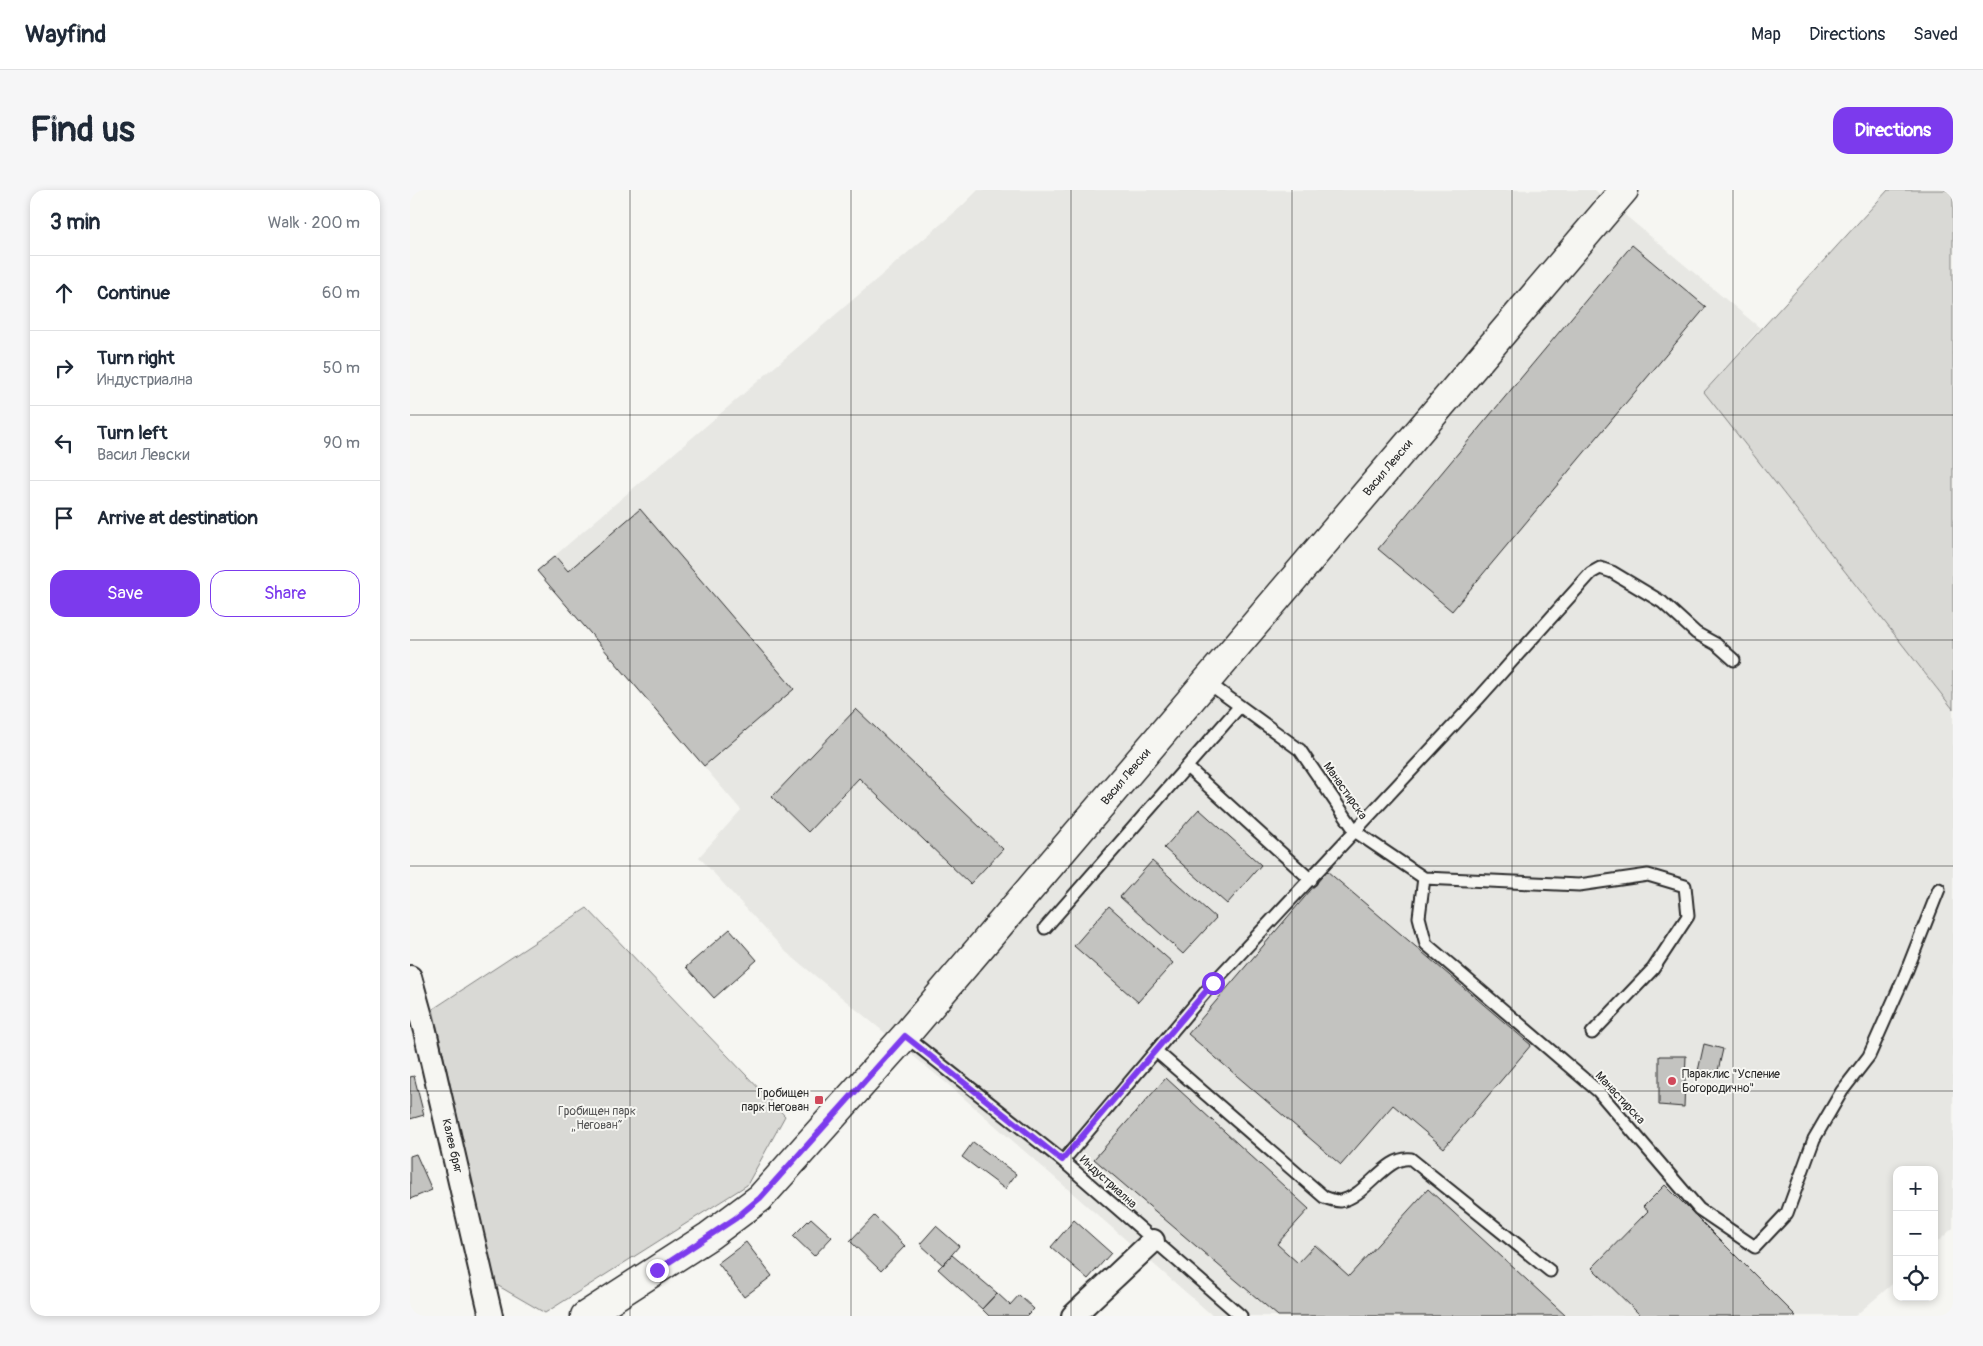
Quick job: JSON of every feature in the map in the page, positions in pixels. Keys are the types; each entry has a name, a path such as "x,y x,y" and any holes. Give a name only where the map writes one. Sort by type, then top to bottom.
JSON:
{"street":[{"name":"Васил Левски","path":"585,1316 709,1236 760,1198 905,1036 1624,190"},
{"name":"Калев бряг","path":"410,977 418,1034 491,1316"},
{"path":"1073,1316 1153,1240"}],"lane":[{"path":"1062,1160 1213,983 1356,832 1590,573 1600,568 1612,572 1662,602 1696,633 1716,644 1734,660"},
{"name":"Манастирска","path":"1207,682 1300,750 1356,832 1424,878 1419,917 1426,944 1598,1091 1699,1209 1755,1247 1787,1213 1814,1139 1842,1091 1869,1056 1939,889"},
{"path":"1045,928 1240,706"},
{"path":"1187,767 1311,880"},
{"path":"1424,878 1579,885 1648,875 1685,886 1688,916 1653,969 1592,1033"},
{"name":"Индустриална","path":"905,1036 1062,1160 1241,1316"},
{"path":"1156,1051 1324,1198 1339,1201 1355,1196 1395,1162 1404,1158 1411,1160 1550,1271"}],"shaded area":[{"path":"978,190 1595,190 1760,328 1704,392 1953,709 1953,1228 1938,1241 1938,1166 1893,1166 1893,1283 1855,1316 1213,1316 950,1086 786,952 699,857 741,810 537,571 962,206"}],"green space":[{"path":"1888,190 1953,190 1953,709 1704,392"},
{"name":"Гробищен парк „Негован“","path":"587,908 785,1116 747,1185 545,1313 495,1284 433,1009"}],"building":[{"path":"1632,245 1706,307 1452,611 1378,549"},
{"path":"640,509 794,689 704,766 537,571 555,556 568,571"},
{"path":"856,709 1003,849 970,884 859,778 808,832 772,797"},
{"path":"1199,809 1261,865 1227,904 1164,848"},
{"path":"1152,861 1216,918 1183,954 1120,897"},
{"path":"1327,871 1531,1045 1444,1148 1393,1105 1341,1165 1188,1034"},
{"path":"1109,906 1173,963 1138,1002 1074,946"},
{"path":"730,929 757,960 714,998 686,967"},
{"path":"1704,1044 1723,1049 1717,1075 1698,1071"},
{"name":"Параклис \"Успение Богородично\"","path":"1659,1056 1686,1056 1684,1107 1659,1105"},
{"path":"414,1076 424,1115 410,1119 410,1077"},
{"path":"1166,1078 1309,1209 1277,1244 1298,1263 1315,1245 1349,1276 1428,1189 1566,1316 1278,1316 1094,1159"},
{"path":"973,1142 1016,1174 1005,1189 962,1157"},
{"path":"416,1154 432,1190 410,1199 410,1156"},
{"path":"1665,1185 1796,1316 1641,1316 1592,1268 1648,1211 1643,1207"},
{"path":"874,1216 905,1246 881,1271 850,1241"},
{"path":"811,1218 832,1237 814,1256 793,1236"},
{"path":"1074,1220 1111,1253 1088,1279 1051,1247"},
{"path":"936,1226 959,1246 943,1265 920,1244"},
{"path":"746,1242 772,1276 744,1297 718,1263"},
{"path":"952,1255 997,1293 982,1309 938,1269"},
{"path":"997,1293 1010,1305 1019,1295 1034,1309 1027,1316 989,1316 982,1309"}],"place":[{"name":"Параклис \"Успение Богородично\"","path":"1672,1081"},
{"name":"Гробищен парк Негован","path":"819,1100"}],"route":[{"path":"657,1270 736,1218 760,1198 905,1036 1062,1160 1213,983"}]}
